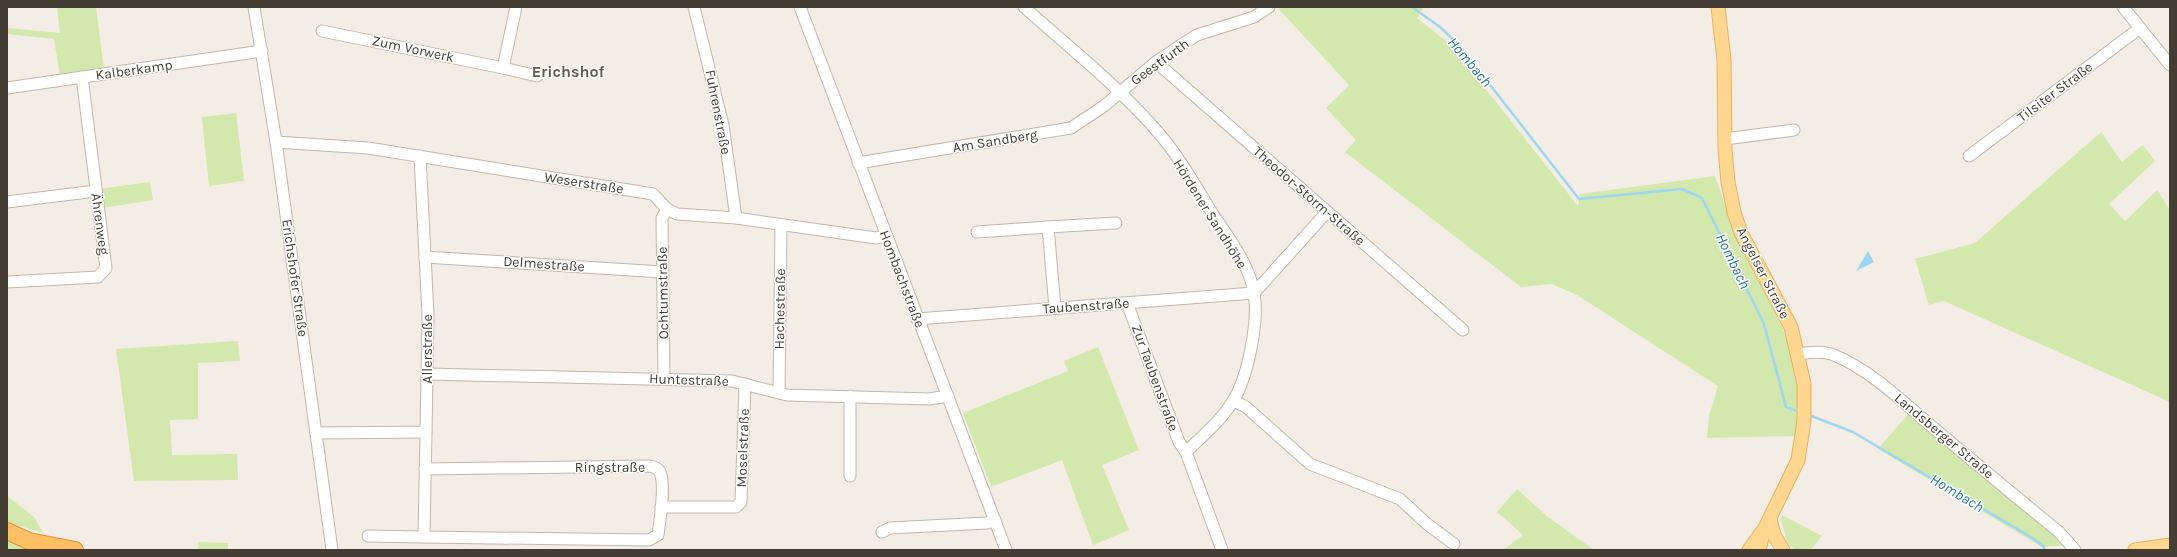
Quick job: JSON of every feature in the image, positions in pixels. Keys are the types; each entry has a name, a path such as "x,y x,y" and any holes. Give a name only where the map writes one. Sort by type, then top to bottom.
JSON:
{"highway":[{"path":"7,532 29,541 75,550"}],"main road":[{"name":"Angelser Straße","path":"1718,7 1724,60 1725,139 1728,182 1734,212 1742,233 1791,327 1804,384 1804,416 1798,460 1767,525 1759,550"},
{"name":"Angelser Straße","path":"1749,550 1767,525"},
{"path":"1767,525 1783,550"},
{"path":"2135,550 2170,545"}],"street":[{"name":"Erichshofer Straße","path":"254,7 276,142 332,550"},
{"path":"503,68 516,7"},
{"name":"Fuhrenstraße","path":"694,7 723,125 736,218"},
{"name":"Hombachstraße","path":"800,7 917,319 948,396 1006,550"},
{"name":"Hördener Sandhöhe","path":"1024,7 1120,93 1166,143 1244,264 1254,293 1253,332 1244,377 1234,401 1224,414 1186,452"},
{"name":"Geestfurth","path":"1120,93 1156,62 1198,35 1242,22 1269,7"},
{"path":"2123,7 2170,65"},
{"name":"Tilsiter Straße","path":"1969,156 2140,28"},
{"name":"Zum Vorwerk","path":"322,31 537,76"},
{"name":"Kalberkamp","path":"7,88 262,51"},
{"name":"Theodor-Storm-Straße","path":"1156,62 1463,330"},
{"name":"Ährenweg","path":"7,282 98,277 104,273 106,268 82,77"},
{"name":"Am Sandberg","path":"858,163 1071,128 1120,93"},
{"path":"1725,139 1794,130"},
{"name":"Weserstraße","path":"276,142 368,148 653,194 667,209"},
{"name":"Allerstraße","path":"420,156 428,315 426,432"},
{"path":"7,202 96,191"},
{"path":"667,209 677,214 736,218 876,238 886,236"},
{"name":"Ochtumstraße","path":"664,379 662,218 667,209"},
{"path":"1254,293 1327,212"},
{"path":"977,232 1116,223"},
{"name":"Hachestraße","path":"778,393 781,225"},
{"path":"1048,227 1055,308"},
{"name":"Delmestraße","path":"425,257 662,272"},
{"name":"Taubenstraße","path":"917,319 1254,293"},
{"name":"Zur Taubenstraße","path":"1128,303 1179,442 1186,452"},
{"name":"Landsberger Straße","path":"1798,354 1822,352 1833,355 1865,373 1901,400 2054,528 2075,550"},
{"name":"Huntestraße","path":"428,374 732,381 787,395 929,399 948,396"},
{"name":"Moselstraße","path":"661,508 736,507 741,502 745,384"},
{"path":"850,396 850,476"},
{"path":"1234,401 1246,407 1310,464 1400,499 1427,524 1454,544"},
{"path":"316,433 426,432 424,536"},
{"path":"1186,452 1222,550"},
{"name":"Ringstraße","path":"368,536 649,540 658,536 661,508 661,474 657,468 650,466 425,469"},
{"path":"882,532 890,528 987,523 995,520"}],"green space":[{"path":"57,7 96,7 104,70 60,76 54,39 7,34 7,28 60,33"},
{"path":"1277,7 1423,8 1417,18 1451,45 1578,206 1580,194 1715,176 1738,242 1782,327 1793,357 1796,367 1798,386 1796,436 1707,438 1709,416 1718,386 1577,295 1552,284 1521,287 1345,152 1356,140 1326,108 1349,85"},
{"path":"236,113 244,181 209,186 202,117"},
{"path":"2101,132 2122,162 2143,145 2155,161 2109,204 2125,221 2157,190 2170,210 2170,402 1944,301 1929,305 1915,259 1975,243"},
{"path":"150,182 153,200 102,208 99,189"},
{"path":"238,341 240,361 198,363 198,419 170,420 172,455 237,454 238,480 134,481 116,349"},
{"path":"1098,347 1139,450 1102,465 1129,530 1093,545 1062,460 991,487 963,413 1068,371 1064,361"},
{"path":"1909,413 2055,534 2062,542 2061,546 2042,547 1878,449"},
{"path":"1517,489 1548,517 1594,550 1503,550 1523,535 1497,512"},
{"path":"7,496 34,517 43,533 7,522"},
{"path":"1782,515 1822,536 1811,550 1794,549 1788,544 1781,520"},
{"path":"7,536 56,550 7,550"},
{"path":"198,542 228,543 228,550 198,550"}],"water":[{"path":"1868,251 1874,262 1856,271"}],"waterway":[{"name":"Hombach","path":"1412,7 1440,27 1459,45 1579,199 1682,189 1702,198 1764,324 1786,407 1800,412"},
{"name":"Hombach","path":"1809,415 1853,432 2034,539 2044,547 2044,550"}],"district":[{"name":"Erichshof","path":"568,71"}]}
